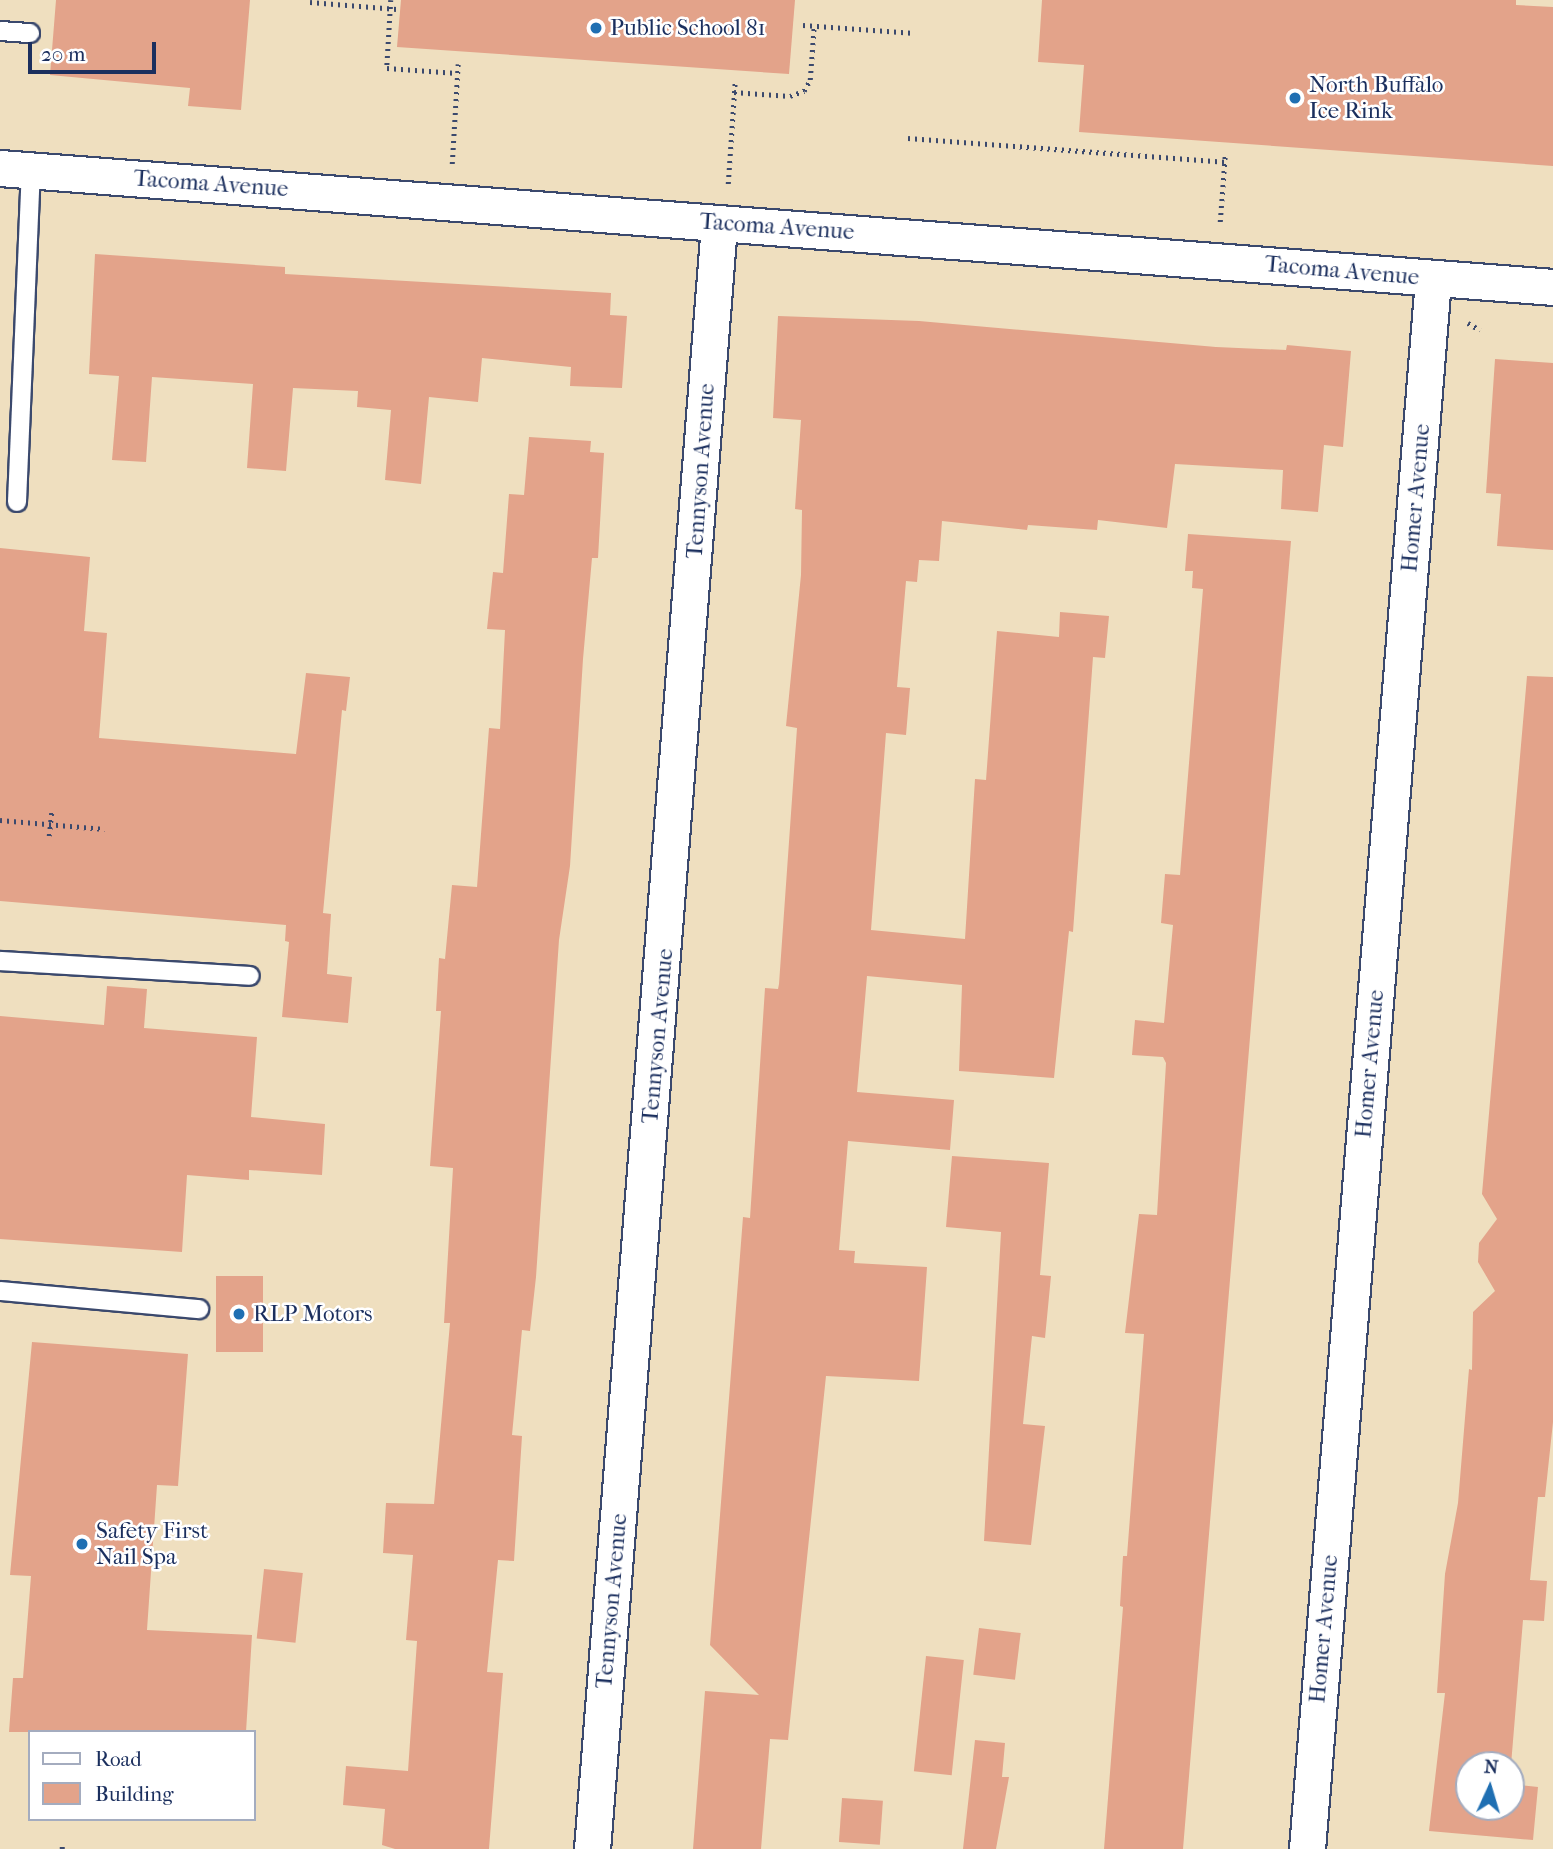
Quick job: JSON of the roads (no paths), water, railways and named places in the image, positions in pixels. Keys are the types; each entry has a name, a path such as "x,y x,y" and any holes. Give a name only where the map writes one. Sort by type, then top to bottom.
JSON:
{"street":[{"name":"Tacoma Avenue","path":"15,169 1553,287"},
{"name":"Tennyson Avenue","path":"592,1849 719,223"},
{"name":"Homer Avenue","path":"1307,1849 1433,278"}],"lane":[{"path":"0,32 30,33"},
{"path":"15,169 17,502"},
{"path":"0,961 250,976"},
{"path":"0,1292 199,1309"}],"place":[{"name":"Public School 81","path":"596,28"},
{"name":"North Buffalo Ice Rink","path":"1295,98"},
{"name":"RLP Motors","path":"239,1314"},
{"name":"Safety First Nail Spa","path":"82,1544"}]}
